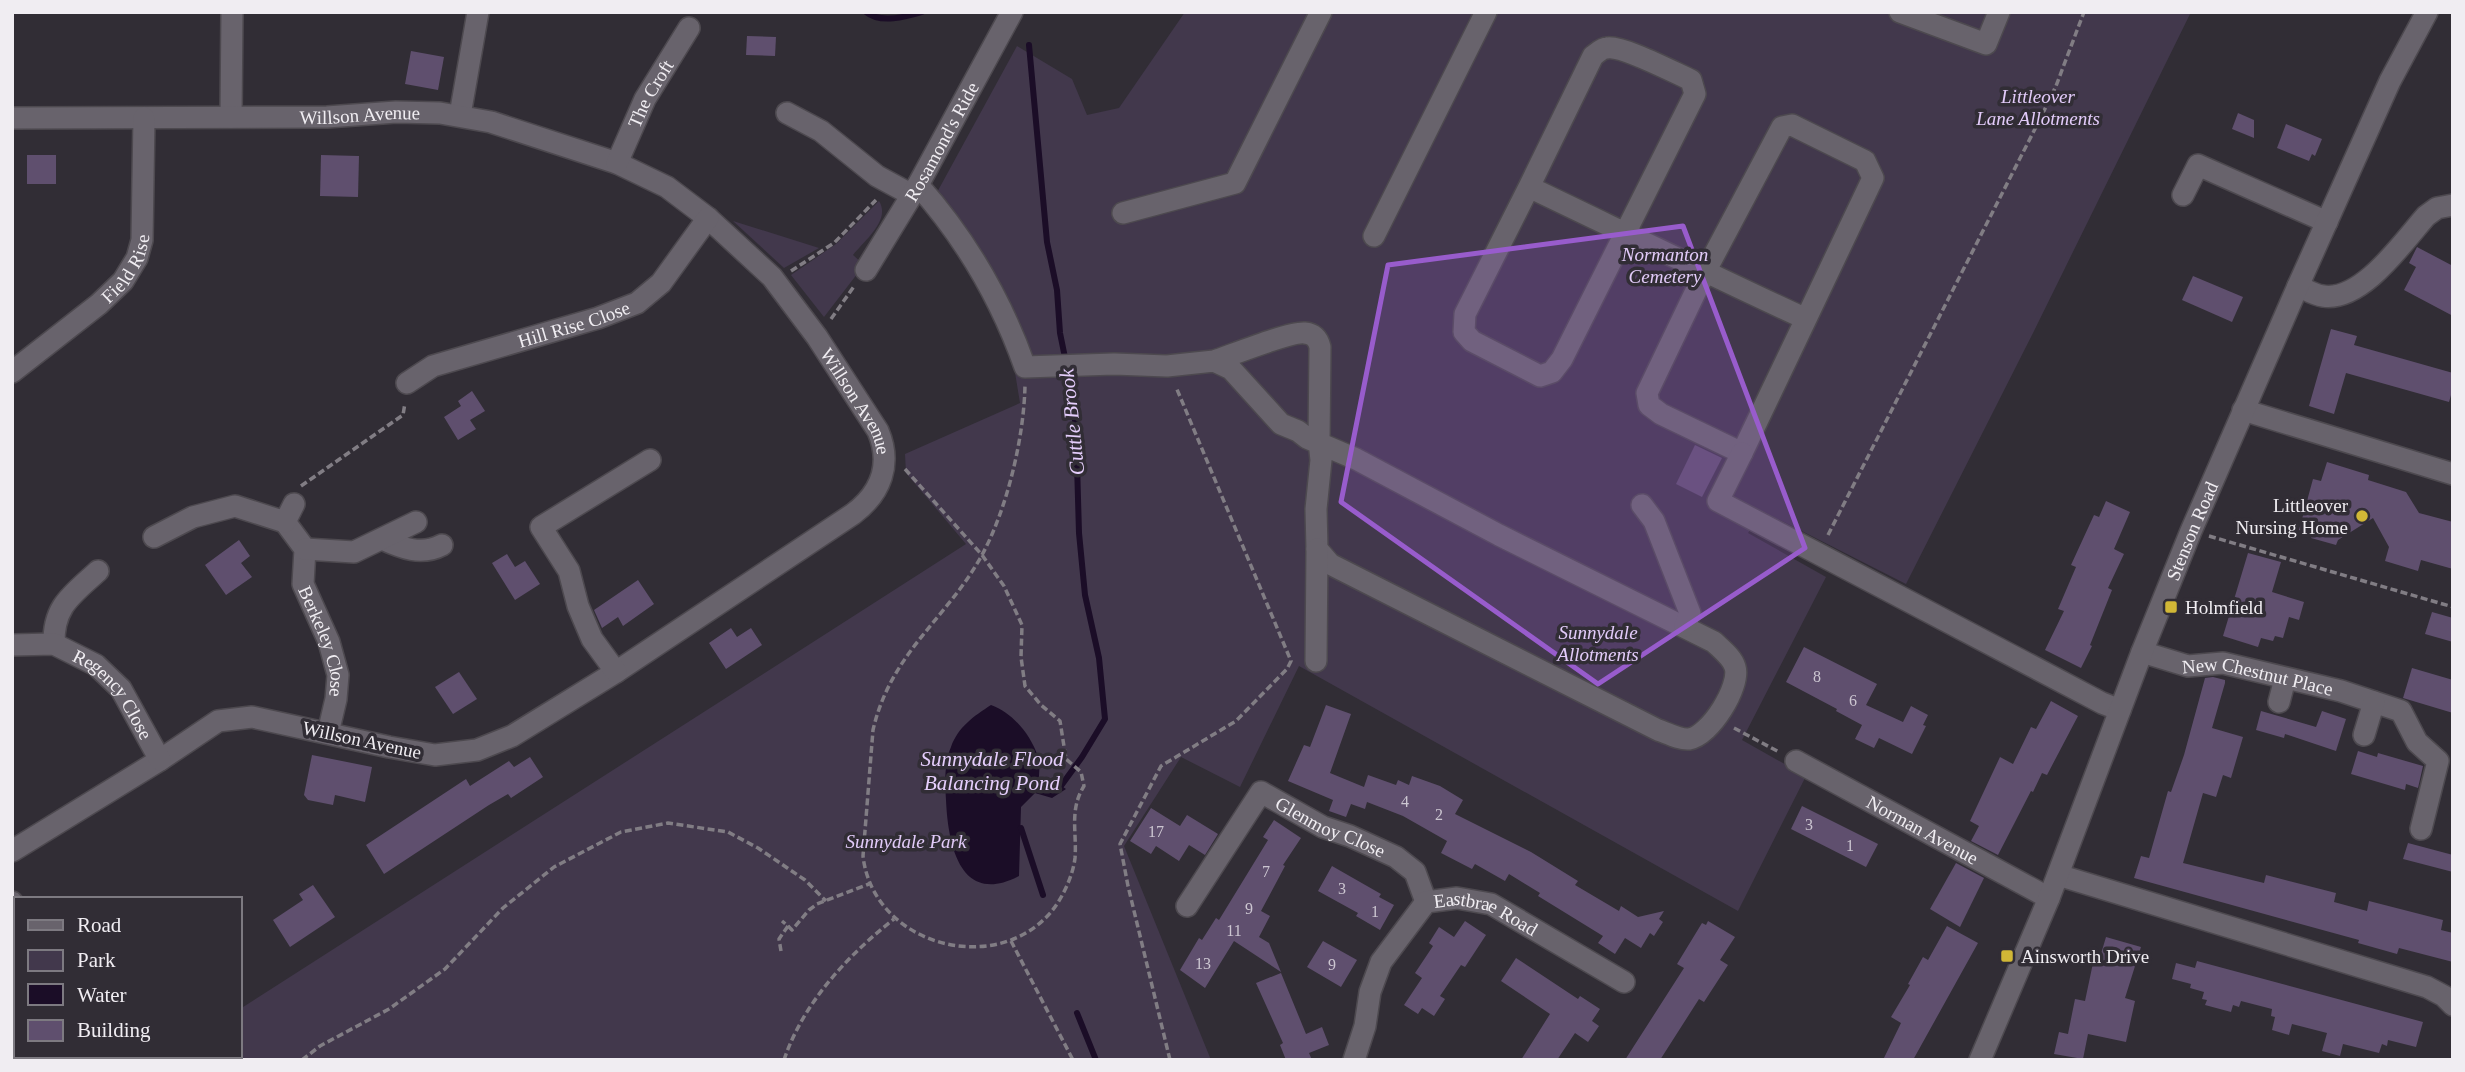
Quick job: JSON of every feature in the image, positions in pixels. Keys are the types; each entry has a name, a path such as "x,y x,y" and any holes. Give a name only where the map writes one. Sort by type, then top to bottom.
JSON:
{"street":[{"path":"232,12 232,117"},
{"path":"460,115 478,12"},
{"name":"Rosamond's Ride","path":"866,270 912,195 1012,12"},
{"path":"1123,213 1235,183 1321,12"},
{"path":"1374,236 1486,12"},
{"path":"1900,12 1986,44 1999,12"},
{"name":"Stenson Road","path":"1980,1060 2049,898 2191,531 2390,81 2427,12"},
{"name":"The Croft","path":"617,163 645,99 689,27"},
{"path":"1605,48 1616,48 1690,80 1695,94 1623,232 1562,359 1552,372 1540,376 1472,341 1464,332 1465,314 1529,187 1593,56 1605,48"},
{"name":"Willson Avenue","path":"12,118 327,117 396,112 460,115 491,122 617,163 667,187 708,218 775,281 817,337 878,431 885,452 881,480 874,495 863,507 615,672 512,736 477,750 435,755 251,717 218,721 12,851"},
{"path":"787,113 821,131 877,176 912,195 968,248 1011,327 1025,367 1114,363 1167,366 1214,361 1297,333 1313,335 1318,340 1321,460 1316,509 1316,661"},
{"name":"Field Rise","path":"12,372 99,304 123,281 136,258 142,240 144,118"},
{"path":"1742,453 1672,420 1649,405 1647,393 1705,272 1782,127 1792,125 1865,161 1873,178 1742,453 1718,502 2102,704 2120,710"},
{"path":"2183,195 2198,165 2327,222"},
{"path":"1529,187 1806,319"},
{"path":"2298,286 2321,296 2338,296 2369,280 2426,216 2437,208 2453,205"},
{"name":"Hill Rise Close","path":"407,383 433,366 598,318 637,303 660,284 708,218"},
{"path":"1214,361 1231,369 1281,424 1356,459 1499,535 1714,642 1735,665 1737,679 1717,718 1701,736 1686,740 1658,730 1330,564 1317,549"},
{"path":"2244,410 2453,474"},
{"path":"615,672 592,639 578,606 569,571 541,527 650,460"},
{"path":"1642,505 1654,521 1690,613 1685,626"},
{"path":"154,537 193,517 235,506 289,513 305,549 354,552 416,522"},
{"path":"382,539 421,552 432,551 442,545"},
{"name":"Berkeley Close","path":"305,549 303,584 329,642 338,675 336,699 328,733"},
{"path":"54,634 64,602 98,571"},
{"name":"Regency Close","path":"12,645 54,634 96,665 121,689 160,760"},
{"name":"New Chestnut Place","path":"2142,652 2188,666 2223,663 2341,691 2401,711 2417,742 2438,761 2421,829"},
{"path":"2279,702 2285,679"},
{"path":"2364,735 2374,702"},
{"name":"Norman Avenue","path":"1796,761 2049,898"},
{"name":"Glenmoy Close","path":"1187,906 1261,792 1323,827 1396,857 1415,872 1426,902"},
{"path":"2058,875 2427,987 2444,996 2453,1005"},
{"name":"Eastbrae Road","path":"1354,1060 1365,1026 1370,992 1381,962 1426,902 1457,898 1490,904 1624,982"}],"path":[{"path":"1828,536 2039,121 2056,86 2084,12"},
{"path":"775,281 834,243 879,197 912,195"},
{"path":"817,337 866,270"},
{"path":"1167,366 1292,661 1287,670 1236,721 1161,766 1120,844 1170,1060"},
{"path":"885,452 903,467 982,555 1004,586 1022,625 1024,686 1060,721 1066,759 1081,772 1084,786 1077,796 1073,816 1075,858 1071,874 1051,912 1011,941 964,947 934,940 894,919 869,884 863,856 873,730 878,709 900,662 952,598 982,555 1008,487 1023,414 1025,367"},
{"path":"289,513 301,486 403,415 407,383"},
{"path":"2191,531 2453,607"},
{"path":"1717,718 1796,761"},
{"path":"302,1060 320,1046 389,1009 445,969 503,908 554,867 621,832 668,823 727,832 758,848 796,874 826,901"},
{"path":"782,922 792,930 809,910 869,884"},
{"path":"784,1060 796,1030 810,1008 847,961 894,919"},
{"path":"781,951 779,939 788,926"},
{"path":"1011,941 1073,1060"}],"highlighted area":[{"path":"1683,226 1805,548 1598,684 1341,502 1388,265"}],"green space":[{"path":"1185,12 2191,12 1906,584 1762,511 1748,533 1826,577 1742,740 1806,776 1738,911 1299,666 1240,787 1181,757 1124,846 1211,1060 160,1060 242,1058 242,1008 966,544 906,473 905,454 1020,403 1009,336 929,207 1017,46 1072,79 1087,115 1119,108"},
{"path":"879,201 882,215 879,222 853,255 864,265 824,317 791,275 836,244"},
{"path":"733,221 819,248 784,268"}],"water":[{"name":"Sunnydale Flood Balancing Pond","path":"991,705 1014,719 1031,741 1039,760 1039,785 1053,792 1060,785 1066,789 1052,798 1035,793 1021,807 1019,876 999,883 983,883 971,877 954,852 947,817 945,773 949,753 958,734 967,723"}],"building":[{"path":"747,36 776,37 775,56 746,55"},
{"path":"411,51 444,57 438,90 405,84"},
{"path":"2238,113 2254,120 2254,138 2232,129"},
{"path":"2286,124 2322,139 2315,156 2312,154 2309,161 2277,148"},
{"path":"27,155 56,155 56,184 27,184"},
{"path":"321,155 359,156 358,197 320,196"},
{"path":"2417,247 2453,266 2453,316 2404,290 2416,267 2409,263"},
{"path":"2193,276 2243,297 2232,322 2182,300"},
{"path":"2331,329 2357,336 2354,345 2453,373 2449,402 2346,373 2334,414 2309,406"},
{"path":"472,391 485,411 470,420 476,429 458,440 444,417 461,406 458,401"},
{"path":"1695,445 1722,458 1702,497 1676,484"},
{"name":"Littleover Nursing Home","path":"2327,462 2369,475 2368,480 2406,492 2419,513 2453,522 2453,569 2421,560 2418,571 2385,561 2389,547 2373,518 2338,540 2336,545 2311,538 2312,534 2299,530 2313,479 2321,481"},
{"path":"2106,501 2130,512 2114,549 2124,554 2108,588 2112,590 2081,668 2045,650 2064,611 2058,609 2076,567 2071,565 2094,515 2099,517"},
{"path":"239,540 250,556 241,563 252,577 226,595 205,565"},
{"path":"2248,553 2281,562 2272,592 2304,602 2299,620 2289,617 2283,638 2275,636 2273,641 2261,638 2258,647 2223,636"},
{"path":"507,554 515,567 525,561 540,584 515,600 492,563"},
{"path":"638,580 654,604 623,626 618,617 602,628 594,610"},
{"path":"2432,612 2453,618 2453,642 2425,634"},
{"path":"731,628 737,637 751,628 762,645 726,669 709,643"},
{"path":"1804,647 1877,684 1866,705 1903,722 1911,706 1928,715 1923,725 1926,726 1912,754 1879,738 1874,748 1855,739 1862,725 1786,682"},
{"path":"2412,668 2453,680 2453,713 2403,698"},
{"path":"459,672 477,699 453,714 435,687"},
{"path":"2205,678 2225,680 2225,683 2212,728 2243,737 2231,778 2223,775 2216,797 2203,793 2183,863 2264,883 2266,875 2336,893 2334,902 2367,911 2369,901 2443,920 2441,930 2453,933 2453,962 2399,948 2397,954 2358,943 2359,940 2134,878 2141,856 2149,858 2168,791 2171,792 2184,755"},
{"path":"2051,701 2078,716 2047,775 2042,773 2033,792 2031,791 1998,855 1971,841 1979,826 1970,821 2000,757 2013,764 2031,727 2036,729"},
{"path":"1326,705 1351,714 1330,773 1364,787 1368,775 1396,785 1398,780 1409,785 1412,776 1440,786 1463,800 1455,814 1531,852 1578,881 1575,885 1619,911 1621,906 1638,917 1664,911 1659,919 1663,922 1654,936 1650,933 1641,948 1625,938 1615,954 1598,943 1603,936 1538,896 1540,893 1509,874 1505,881 1475,864 1472,869 1441,853 1447,841 1403,816 1367,802 1365,809 1351,804 1346,817 1329,811 1333,800 1288,781 1304,745 1310,747"},
{"path":"2261,711 2316,727 2322,711 2346,719 2336,751 2285,734 2284,738 2256,730"},
{"path":"2358,751 2377,757 2378,753 2423,766 2418,788 2406,784 2405,790 2351,774"},
{"path":"312,755 372,767 365,802 335,795 333,805 308,800 304,795"},
{"path":"530,757 543,777 511,798 508,794 489,805 384,874 366,845 466,779 470,786 509,761 514,767"},
{"path":"1802,806 1878,844 1866,867 1791,829"},
{"path":"1151,808 1180,826 1187,815 1218,834 1205,855 1189,845 1179,861 1156,846 1151,854 1130,841"},
{"path":"1274,820 1301,838 1283,865 1285,866 1261,911 1270,916 1259,937 1269,943 1281,972 1234,941 1205,988 1180,970 1199,938 1202,940 1216,918 1219,920 1268,840 1263,837"},
{"path":"2408,843 2453,855 2453,872 2403,859"},
{"path":"1956,863 1984,878 1960,927 1930,909"},
{"path":"1332,866 1381,894 1379,897 1394,905 1380,930 1356,916 1358,913 1318,891"},
{"path":"313,885 335,917 290,947 273,920 303,900 299,894"},
{"path":"1465,921 1486,935 1465,967 1461,965 1440,996 1445,999 1434,1016 1422,1008 1418,1014 1404,1005 1422,978 1415,973 1433,946 1429,943 1439,927 1454,937"},
{"path":"1708,921 1735,937 1720,960 1728,965 1704,1002 1699,999 1660,1060 1625,1060 1684,968 1677,964 1702,923 1706,925"},
{"path":"1947,926 1978,943 1913,1060 1883,1060 1901,1023 1891,1017 1923,957 1928,960"},
{"path":"2106,937 2141,947 2125,998 2135,1001 2126,1042 2088,1034 2083,1059 2054,1054 2059,1032 2068,1034 2075,999 2085,1001 2093,963 2098,964"},
{"path":"1323,941 1357,960 1341,987 1307,967"},
{"path":"1516,958 1578,999 1580,996 1600,1009 1592,1021 1599,1026 1588,1042 1575,1033 1557,1060 1521,1060 1550,1014 1501,981"},
{"path":"2197,961 2423,1022 2416,1047 2388,1040 2387,1046 2382,1044 2379,1053 2343,1044 2340,1056 2322,1051 2327,1033 2292,1024 2289,1035 2272,1030 2275,1017 2271,1016 2272,1009 2241,1001 2239,1007 2233,1005 2231,1012 2205,1005 2207,1000 2202,999 2204,992 2190,988 2191,984 2172,979 2176,963 2195,968"},
{"path":"1281,973 1306,1034 1322,1027 1329,1045 1309,1053 1312,1060 1286,1060 1280,1045 1283,1043 1256,983"}],"waterway":[{"name":"Cuttle Brook","path":"866,12 886,19 922,12"},
{"name":"Cuttle Brook","path":"1029,45 1047,242 1057,290 1060,333 1076,429 1079,533 1085,595 1099,658 1105,719 1058,790"},
{"name":"Cuttle Brook","path":"1021,828 1043,895"},
{"name":"Cuttle Brook","path":"1077,1013 1096,1060"}],"place":[{"name":"Littleover Nursing Home","path":"2362,516"},
{"name":"Holmfield","path":"2171,607"},
{"name":"Ainsworth Drive","path":"2007,956"}],"park label":[{"name":"Littleover Lane Allotments","path":"2038,107"},
{"name":"Normanton Cemetery","path":"1665,265"},
{"name":"Sunnydale Allotments","path":"1598,643"},
{"name":"Sunnydale Park","path":"906,841"}]}
